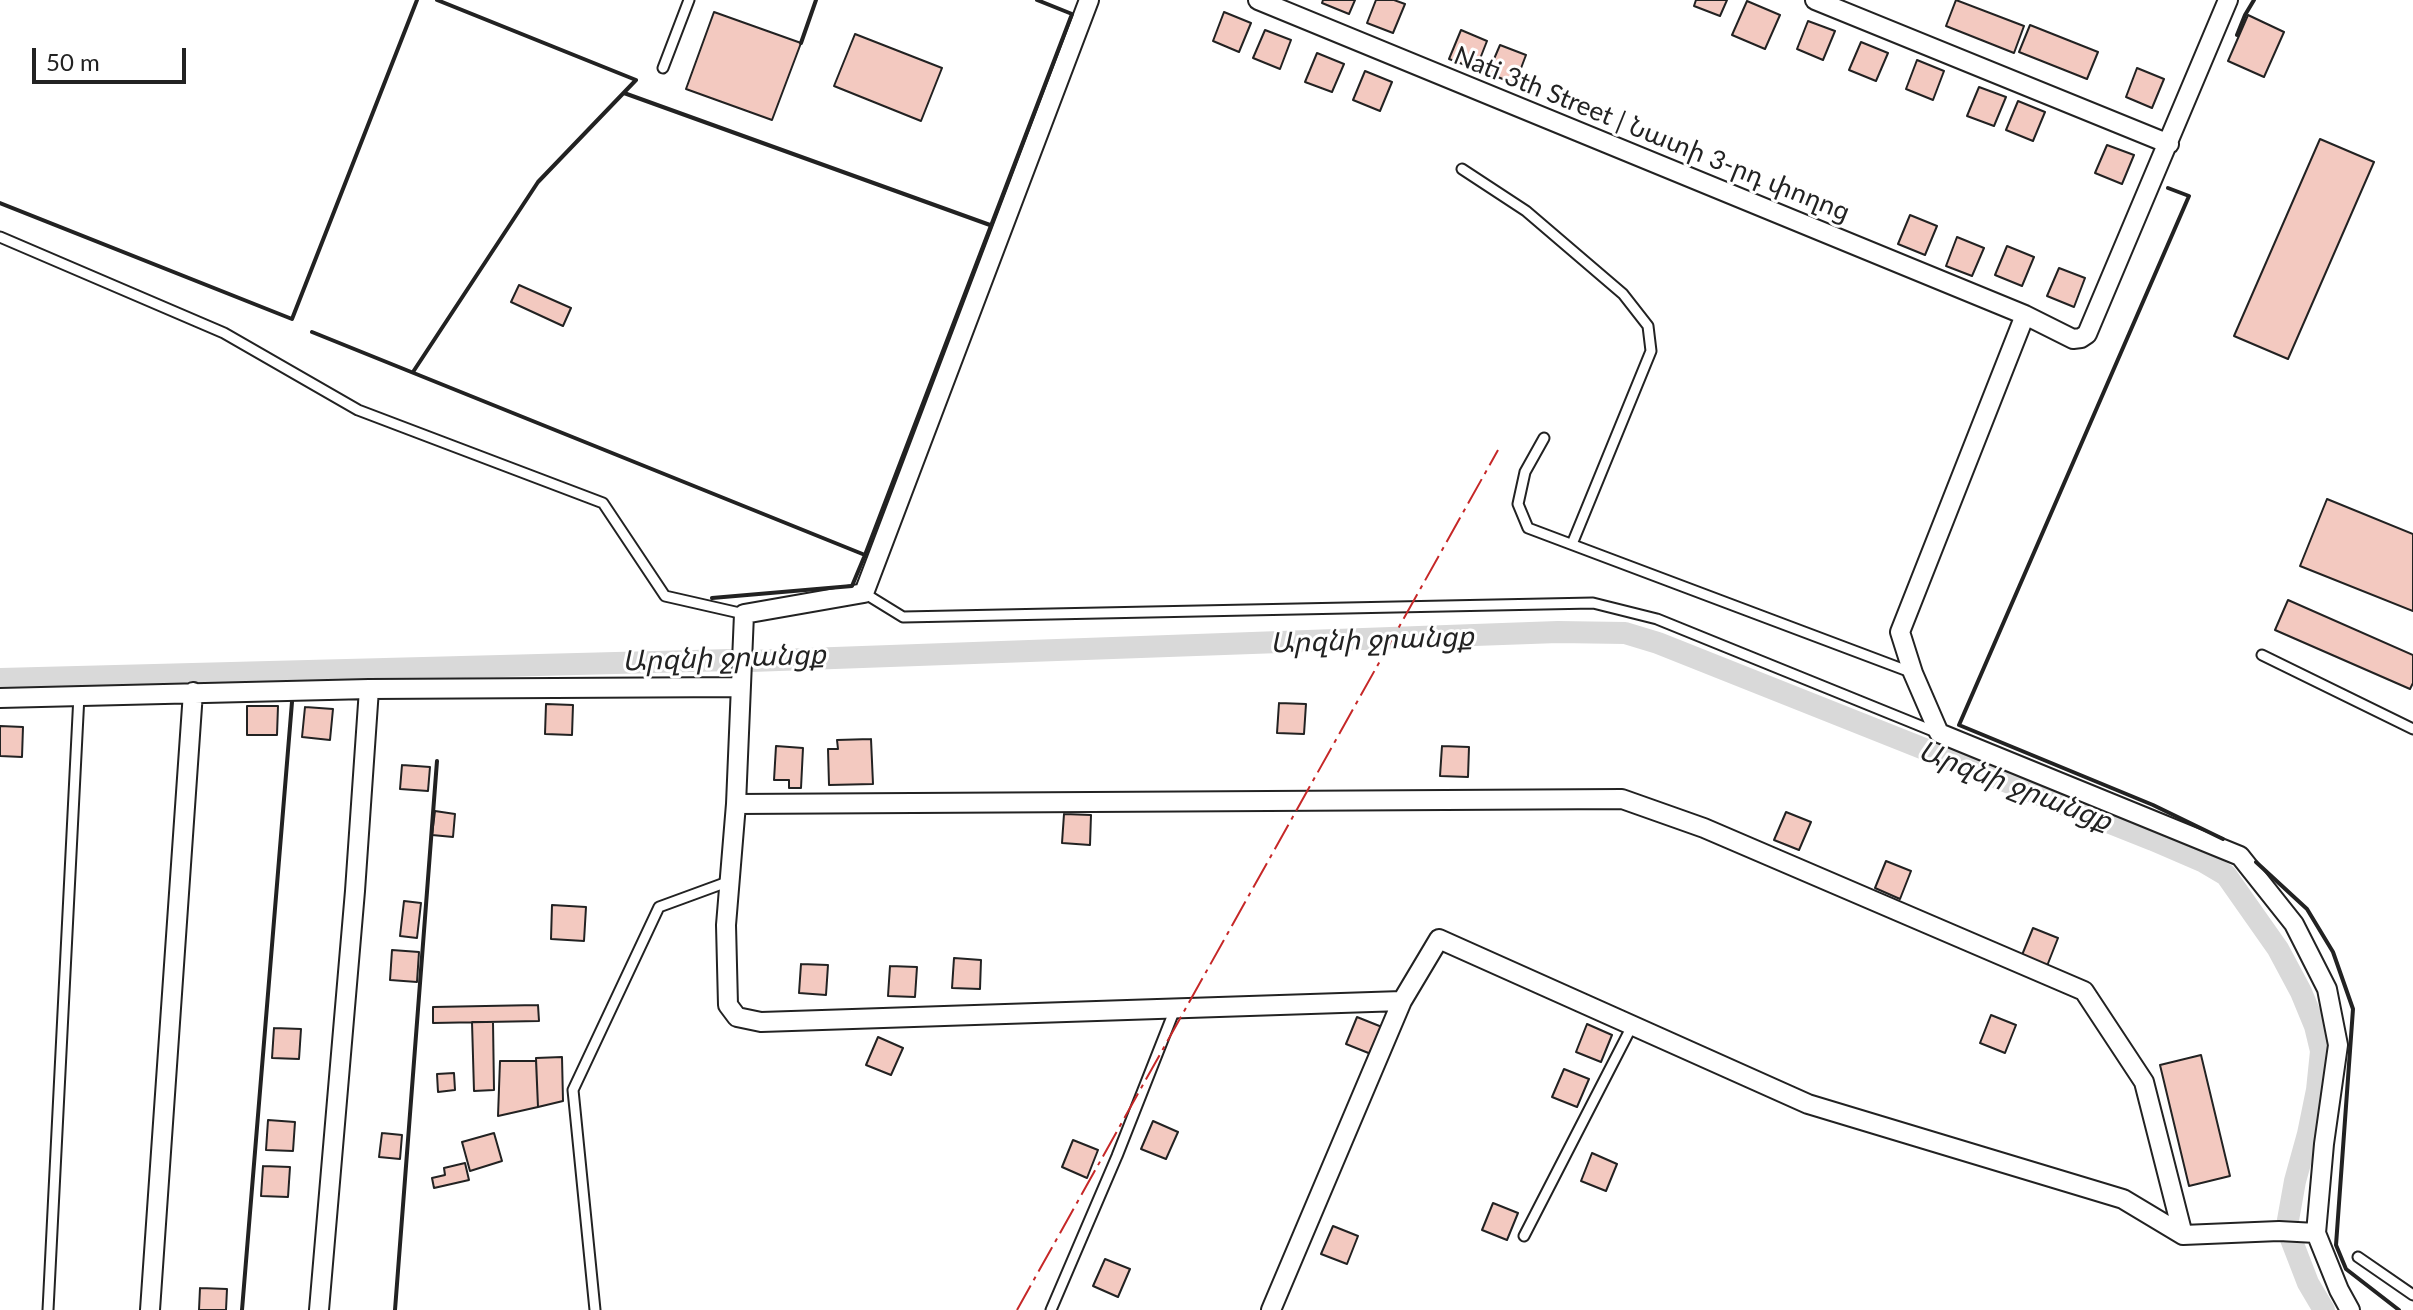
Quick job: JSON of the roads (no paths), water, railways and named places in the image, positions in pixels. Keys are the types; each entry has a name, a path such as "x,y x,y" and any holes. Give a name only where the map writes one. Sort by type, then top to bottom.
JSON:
{"street":[{"path":"1089,0 864,593 744,614 736,804 726,925 728,1005 737,1017 761,1022 1402,1001"},
{"name":"Nati 3th Street | Նատի 3-րդ փողոց","path":"1258,0 2025,315 2073,339 2087,334 2228,0"},
{"path":"1815,0 2169,144"},
{"path":"2025,315 1900,632 1913,673 1939,733 2240,856 2294,924 2327,989 2338,1045 2316,1233 2350,1310"},
{"path":"0,698 740,678"},
{"path":"319,1310 369,689"},
{"path":"150,1310 193,692"},
{"path":"736,804 1622,799 1704,828 2084,991 2144,1082 2183,1235"},
{"path":"1271,1310 1402,1001 1439,939 1808,1104 2123,1199 2183,1235 2279,1231 2316,1233"}],"lane":[{"path":"663,68 689,0"},
{"path":"1462,169 1526,211 1623,294 1648,326 1651,351 1572,544"},
{"path":"0,237 224,333 358,410 603,503 665,596 744,614"},
{"path":"1544,438 1525,472 1518,504 1528,528 1913,673"},
{"path":"864,593 903,617 1593,603 1657,619 1939,733"},
{"path":"2262,655 2413,729"},
{"path":"48,1310 79,695"},
{"path":"595,1310 573,1090 659,907 730,881"},
{"path":"1051,1310 1175,1009"},
{"path":"1524,1236 1632,1026"},
{"path":"2358,1257 2413,1295"}],"waterway":[{"name":"Արզնի ջրանցք","path":"0,679 751,661 1558,632 1625,633 1658,643 2153,840 2226,875 2278,949 2301,992 2321,1051 2317,1090 2288,1220 2291,1239 2308,1283 2324,1310"}]}
